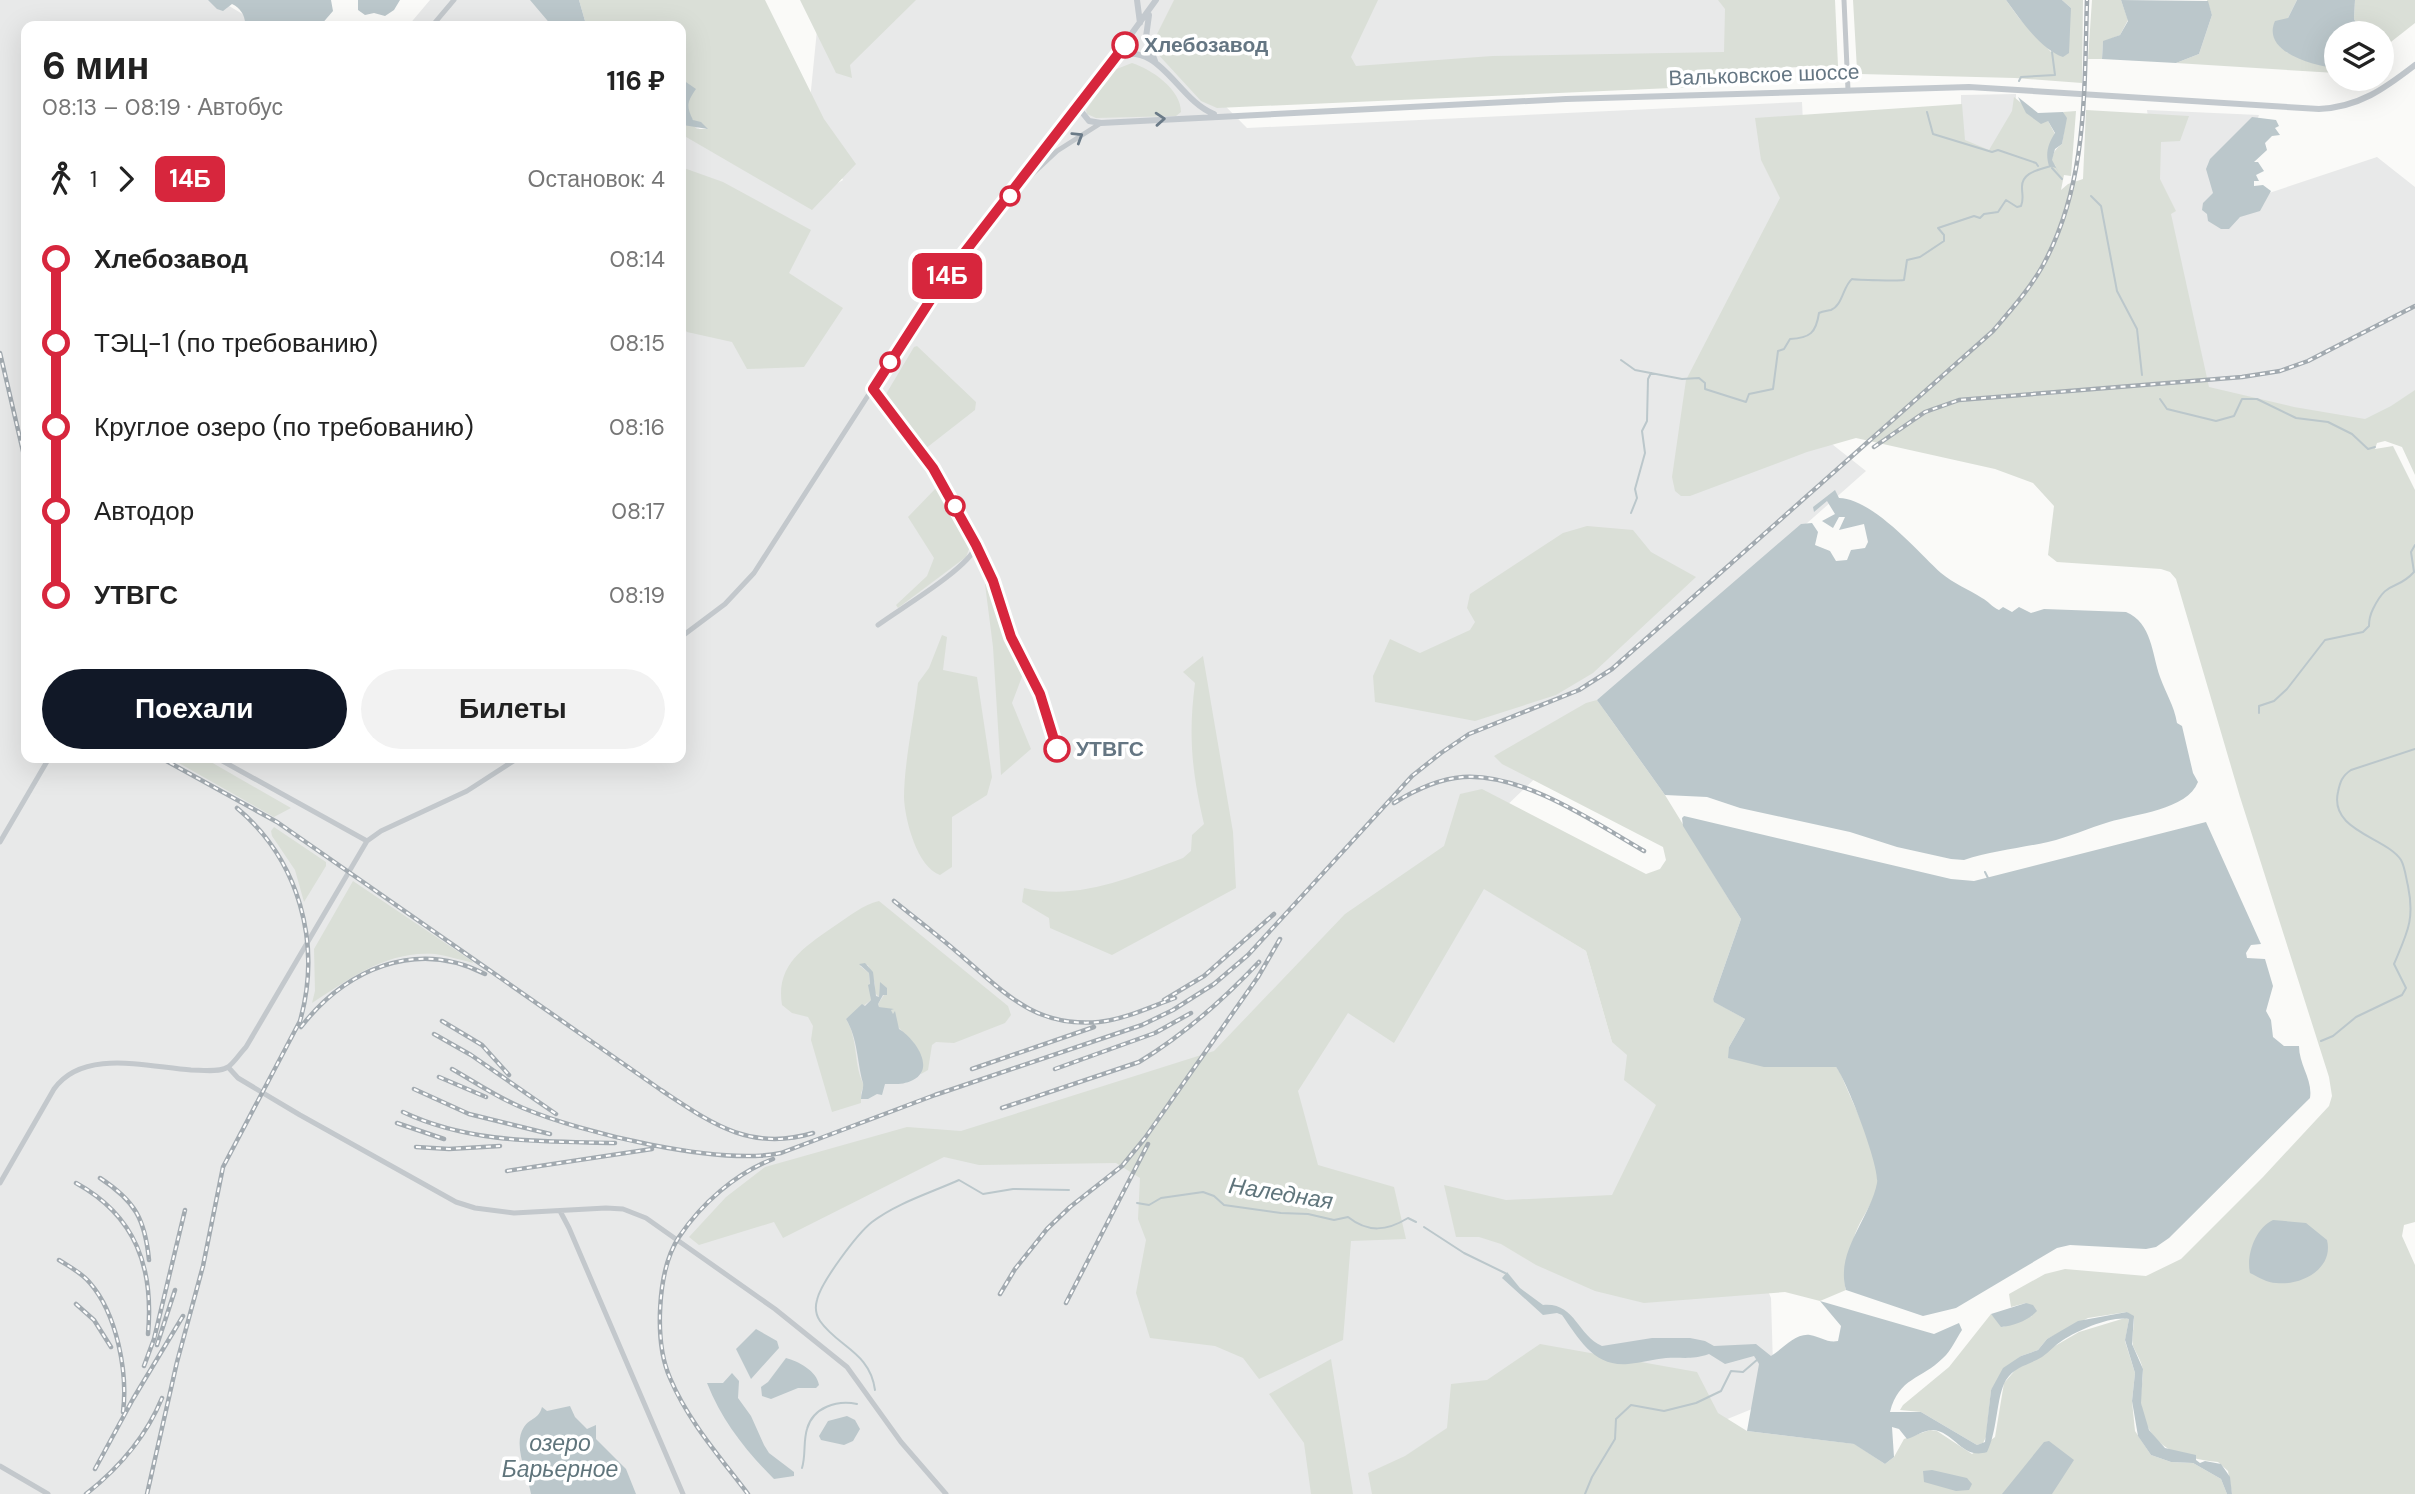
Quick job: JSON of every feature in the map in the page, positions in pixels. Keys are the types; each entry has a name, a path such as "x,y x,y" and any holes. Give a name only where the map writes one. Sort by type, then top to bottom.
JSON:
{"main road":[{"path":"1137,0 1140,23"},
{"path":"1079,105 1156,0"},
{"path":"1151,9 1146,37 1155,62"},
{"path":"1115,58 1138,53 1155,62 1203,109 1219,115"},
{"name":"Вальковское шоссе","path":"1079,105 1086,118 1101,123 1590,97 2007,88 2319,110 2356,104 2372,96 2415,65"},
{"path":"1181,118 1192,107 1191,99"}],"street":[{"path":"436,21 454,0"},
{"path":"1844,0 1848,90"},
{"path":"686,633 724,604 754,573 932,296 1079,105"},
{"name":"Вальковское шоссе","path":"1019,186 1057,151 1101,123"},
{"path":"873,389 933,468 976,545 973,553 953,571 878,625"},
{"path":"0,842 45,763"},
{"path":"226,763 367,841"},
{"path":"0,1184 54,1089 61,1079 78,1068 100,1063 209,1071 228,1067 246,1047 367,841 380,831 467,791 509,763"},
{"path":"228,1067 248,1084 456,1202 495,1212 623,1209 646,1217 775,1309 847,1367 901,1442 946,1494"},
{"path":"560,1211 683,1494"},
{"path":"0,1466 48,1494"}],"shaded area":[{"path":"0,0 219,0 254,21 21,21 21,763 686,763 686,119 804,202 843,180 809,110 820,0 1187,0 1167,47 1247,128 1802,102 1818,433 1866,471 1729,592 1476,835 1484,888 1586,951 1612,1042 1671,1057 1771,1298 1774,1400 1544,1494 0,1494"},
{"path":"430,0 553,0 572,21 412,21"},
{"path":"579,0 765,0 824,119 856,164 812,210 686,137 686,119 697,129 707,129 693,120 686,102 686,21 585,21"},
{"path":"800,0 916,0 850,65 852,78 836,73"},
{"path":"1174,0 1378,0 1351,57 1356,66 1492,56 1724,52 1725,9 1718,0 1835,0 1838,66 1739,69 1740,85 1217,108 1201,101 1155,51 1152,44"},
{"path":"1374,0 1741,0 1734,58 1342,75"},
{"path":"1853,0 2006,0 2052,53 2071,8 2062,0 2083,0 2082,83 2015,78 1860,74 1857,70"},
{"path":"2092,0 2121,0 2128,20 2120,35 2103,42 2102,59 2088,59"},
{"path":"2207,0 2297,0 2288,18 2286,52 2324,64 2324,72 2176,63 2199,54 2212,15"},
{"path":"2355,0 2415,0 2415,23 2394,40 2394,21 2354,19"},
{"path":"1132,63 1156,75 1171,88 1180,104 1181,112 1176,116 1096,118 1087,114 1086,110 1114,70"},
{"path":"2016,94 2016,111 1989,159 1961,140 1961,95"},
{"path":"2014,97 2043,121 2048,121 2055,134 2049,166 2056,166 2052,165 2053,155 2062,144 2066,118 2063,112 2076,111 2071,176 2064,175 2061,190 2068,184 2083,179 2086,110 2189,116 2180,141 2161,142 2160,179 2176,211 2171,214 2209,387 2294,407 2365,419 2415,390 2415,475 2402,447 2385,441 2377,443 2375,449 2393,446 2415,490 2415,1222 2404,1225 2402,1236 2415,1265 2415,1494 2232,1494 2228,1471 2218,1462 2179,1454 2158,1441 2150,1431 2141,1404 2143,1371 2132,1343 2134,1319 2127,1312 2088,1318 2047,1339 2038,1350 2021,1356 1991,1390 1983,1443 1977,1445 1921,1412 1900,1410 1949,1367 1991,1314 2003,1327 2032,1316 2026,1303 2011,1307 2009,1294 2045,1274 2065,1269 2146,1276 2181,1259 2329,1106 2332,1096 2329,1077 2240,797 2176,579 2170,572 2161,569 2057,562 2048,555 2054,506 2033,483 1995,469 1856,438 1807,452 1690,496 1681,496 1675,491 1672,477 1686,380 1780,198 1761,160 1755,118 1962,104 1965,140 1989,150 2012,111"},
{"path":"2147,110 2259,115 2224,208 2377,157 2415,187 2415,410 2398,422 2339,423 2200,390 2164,229"},
{"path":"686,169 723,182 811,230 789,273 843,308 804,367 747,369 732,342 687,332"},
{"path":"917,346 976,402 975,410 925,449 886,394"},
{"path":"937,487 971,544 966,557 898,608 896,605 927,576 934,558 908,517"},
{"path":"1587,526 1633,530 1651,552 1696,577 1593,673 1556,695 1475,721 1375,702 1373,676 1390,639 1420,653 1470,630 1475,622 1467,608 1470,594 1563,533"},
{"path":"985,584 989,585 1023,674 1012,703 1031,749 1001,775 993,647"},
{"path":"942,635 947,637 943,670 977,677 992,777 987,795 952,817 952,867 940,875 925,863 914,842 907,818 904,784 918,683 929,668"},
{"path":"1203,656 1233,832 1236,888 1112,955 1050,928 1049,918 1022,902 1024,888 1064,891 1105,885 1183,858 1191,851 1192,835 1204,824 1192,754 1195,683 1183,672"},
{"path":"1597,700 1665,795 1741,919 1713,999 1745,1019 1729,1047 1836,1067 1863,1125 1873,1153 1878,1185 1851,1247 1846,1266 1846,1290 1820,1301 1785,1292 1644,1303 1595,1291 1536,1265 1501,1244 1479,1237 1456,1237 1444,1185 1506,1200 1612,1195 1656,1105 1624,1080 1627,1055 1612,1042 1586,951 1484,889 1394,1043 1348,1013 1298,1091 1318,1165 1394,1187 1406,1239 1351,1241 1343,1340 1259,1379 1243,1358 1215,1346 1150,1338 1136,1293 1146,1240 1138,1219 1140,1178 1116,1163 979,1165 944,1157 783,1238 774,1222 699,1245 689,1237 726,1197 765,1167 907,1127 961,1131 1214,1051 1345,914 1444,846 1460,794 1482,789 1646,874 1660,869 1666,860 1663,847 1502,764 1494,756 1586,703"},
{"path":"179,763 213,763 291,808 274,817"},
{"path":"274,827 326,862 304,902 295,870 272,836"},
{"path":"353,881 473,963 435,954 401,957 369,968 312,1003 315,991 314,949"},
{"path":"879,901 1008,1006 1011,1015 1005,1023 954,1043 936,1042 932,1045 928,1070 921,1074 918,1049 897,1026 891,1010 879,1007 884,995 880,984 879,997 875,993 875,984 868,965 860,966 869,973 871,1000 846,1019 853,1036 858,1069 864,1085 861,1103 832,1112 811,1040 813,1026 808,1017 792,1013 782,1005 783,978 788,967 804,949 856,911"},
{"path":"2129,1319 2125,1341 2135,1373 2132,1401 2135,1431 2151,1455 2171,1462 2193,1463 2221,1479 2227,1494 1372,1494 1368,1473 1405,1456 1447,1428 1451,1384 1487,1380 1540,1344 1697,1372 1718,1413 1747,1431 1855,1444 1885,1464 1894,1457 1904,1439 1930,1430 1937,1431 1972,1454 1995,1437 2004,1383 2017,1368 2079,1332"},
{"path":"1331,1359 1353,1494 1311,1494 1304,1443 1269,1394"}],"water":[{"path":"208,0 331,0 333,11 324,21 245,21 242,13 232,4 223,11"},
{"path":"358,0 400,0 394,10 385,16 374,13 365,15 358,10"},
{"path":"530,0 579,0 585,21 548,21"},
{"path":"2006,0 2062,0 2071,8 2069,53 2063,57 2047,48 2031,33"},
{"path":"2121,0 2208,1 2212,15 2199,54 2176,63 2102,59 2103,41 2120,35 2128,21"},
{"path":"2297,0 2355,0 2355,21 2324,21 2324,66 2303,60 2282,49 2273,32 2275,21 2288,18"},
{"path":"686,82 696,89 688,104 693,120 701,122 708,129 686,125"},
{"path":"2018,97 2038,113 2063,112 2067,118 2062,144 2055,149 2052,160 2060,175 2056,168 2049,166 2047,157 2055,133 2048,121 2041,124 2026,113"},
{"path":"2252,117 2276,120 2279,126 2275,128 2280,135 2272,136 2265,143 2267,150 2254,162 2258,162 2264,171 2256,175 2259,181 2254,181 2254,186 2263,185 2271,191 2260,211 2240,217 2229,229 2221,229 2208,221 2207,214 2202,210 2203,203 2213,193 2206,169 2210,159"},
{"path":"1835,490 1839,498 1866,507 1880,516 1941,573 1999,610 2003,607 2012,612 2019,607 2031,613 2044,609 2126,612 2135,617 2146,631 2177,723 2182,726 2193,773 2198,782 2192,791 2183,799 2159,810 2109,822 2056,840 1964,860 1897,847 1850,832 1740,808 1707,797 1665,795 1597,700 1801,524 1812,523 1818,532 1815,545 1830,551 1836,561 1847,560 1851,550 1865,548 1868,542 1864,524 1839,530 1845,517 1839,517 1833,528 1822,521 1835,514 1827,501 1814,512 1813,507"},
{"path":"1684,816 1951,879 1974,881 2206,822 2261,944 2251,945 2246,953 2247,958 2265,959 2273,986 2266,1011 2271,1020 2273,1037 2284,1046 2299,1046 2310,1085 2310,1098 2169,1238 2156,1247 2146,1249 2070,1245 2057,1248 1956,1308 1923,1316 1846,1290 1845,1262 1849,1248 1877,1183 1877,1174 1862,1124 1836,1067 1764,1067 1728,1058 1729,1047 1745,1019 1713,999 1741,919 1683,826"},
{"path":"865,963 873,972 876,996 879,997 880,982 887,988 887,995 883,995 879,1007 894,1009 891,1010 893,1014 895,1011 899,1029 916,1045 923,1068 920,1075 913,1080 885,1084 882,1095 861,1099 863,1083 855,1043 846,1019 862,1004 865,1006 871,1000 869,973 859,964"},
{"path":"2273,1220 2306,1223 2327,1240 2326,1259 2314,1274 2296,1282 2286,1283 2270,1282 2250,1273 2249,1259 2253,1243 2261,1229"},
{"path":"1507,1272 1520,1288 1543,1305 1554,1305 1569,1314 1587,1335 1602,1346 1652,1338 1690,1338 1714,1346 1756,1344 1771,1356 1799,1336 1810,1335 1838,1341 1841,1326 1820,1301 1934,1334 1959,1323 1962,1330 1949,1352 1905,1385 1890,1412 1921,1412 1977,1445 1985,1442 1991,1390 2003,1368 2021,1356 2038,1350 2047,1339 2078,1321 2127,1312 2134,1316 2132,1344 2143,1369 2141,1403 2149,1430 2165,1448 2196,1455 2196,1460 2200,1463 2205,1461 2221,1464 2230,1477 2232,1494 2227,1494 2221,1479 2193,1463 2171,1462 2151,1455 2138,1436 2132,1401 2135,1373 2125,1340 2129,1319 2104,1322 2077,1332 2042,1357 2010,1375 2003,1387 1987,1452 1971,1452 1947,1435 1933,1430 1907,1439 1899,1429 1892,1427 1894,1457 1885,1464 1854,1444 1747,1431 1759,1364 1754,1356 1725,1364 1709,1354 1628,1364 1606,1361 1589,1350 1562,1315 1543,1315 1502,1278"},
{"path":"2026,1303 2033,1305 2037,1311 2016,1324 2001,1327 1991,1314"},
{"path":"756,1329 777,1341 779,1348 751,1379 736,1349"},
{"path":"786,1358 811,1371 819,1385 816,1388 798,1388 771,1399 762,1396 761,1387"},
{"path":"732,1373 739,1381 738,1398 751,1416 764,1445 769,1453 794,1472 794,1476 774,1479 727,1423 707,1383 723,1383"},
{"name":"озеро Барьерное","path":"570,1406 575,1417 587,1429 596,1425 596,1439 626,1469 636,1494 531,1494 520,1451 524,1427 539,1414 542,1407 547,1411"},
{"path":"847,1416 855,1420 860,1429 853,1441 844,1445 821,1440 819,1436 828,1421"},
{"path":"2049,1441 2074,1460 2052,1494 2002,1494 2044,1442"},
{"path":"1932,1470 1967,1478 1972,1484 1969,1490 1956,1491 1924,1482 1923,1471"}],"waterway":[{"path":"2019,81 2021,77 2055,75 2052,52"},
{"path":"1927,112 1933,134 1992,152 1998,150 2038,166"},
{"path":"1621,360 1635,370 1682,379 1699,378 1705,383 1705,389 1746,402 1749,394 1773,389 1778,351 1784,349 1790,339 1811,333 1819,313 1835,308 1852,279 1904,280 1907,260 1920,257 1944,241 1944,235 1938,228 1974,216 1980,218 1984,214 1998,212 2006,200 2017,207 2021,206 2024,178 2051,166"},
{"path":"2052,168 2062,179"},
{"path":"2091,196 2101,206 2117,291 2137,329 2142,375"},
{"path":"1631,513 1637,498 1635,489 1645,453 1642,431 1647,421 1648,379 1651,373"},
{"path":"2160,399 2167,409 2216,421 2234,416 2242,399 2257,399 2296,418 2328,422 2352,434 2368,449 2375,447"},
{"path":"2259,713 2259,706 2274,701 2287,689 2325,640 2363,632 2369,626 2369,619 2378,599 2414,572 2411,552 2415,545"},
{"path":"2321,1041 2333,1036 2356,1017 2402,995 2406,988 2394,964 2406,935 2411,908 2404,866 2394,852 2350,825 2342,816 2338,805 2338,792 2342,779 2351,770 2415,749"},
{"path":"1985,872 1989,880"},
{"name":"Наледная","path":"875,1390 867,1367 827,1330 819,1319 816,1308 825,1282 865,1228 892,1209 959,1180 983,1194 1013,1189 1069,1190"},
{"name":"Наледная","path":"1137,1203 1149,1205 1161,1198 1203,1192 1214,1196 1224,1205 1308,1214 1334,1220 1348,1217 1370,1228 1393,1226 1408,1218 1416,1222"},
{"name":"Наледная","path":"1424,1227 1464,1253 1505,1273"},
{"path":"1585,1494 1615,1439 1616,1419 1631,1405 1664,1411 1696,1403 1721,1391 1731,1371 1743,1372 1758,1359"},
{"name":"Наледная","path":"802,1468 806,1434 815,1415 834,1404 857,1404"}],"railway":[{"path":"452,1069 523,1108 579,1127 651,1145 723,1155 755,1156 781,1153 935,1095 1142,1025 1173,1010 1214,984 1248,955 1412,776 1469,734 1579,690 1612,669 1993,331 2042,267 2068,203 2081,136 2087,0"},
{"path":"1874,447 1925,412 1959,400 2242,377 2280,371 2308,361 2415,306"},
{"path":"0,353 21,443"},
{"path":"170,763 277,822 661,1090 714,1123 732,1131 770,1139 813,1133"},
{"path":"1394,803 1445,780 1463,777 1486,778 1510,783 1557,802 1644,851"},
{"path":"147,1494 177,1362 203,1266 223,1167 300,1021 306,992 306,933 290,878 276,852 237,808"},
{"path":"894,901 1004,992 1037,1013 1055,1019 1099,1022 1175,998"},
{"path":"1164,1000 1204,976 1274,914"},
{"path":"1000,1294 1015,1269 1047,1229 1122,1166 1145,1138 1258,977 1280,939"},
{"path":"301,1027 339,990 360,976 384,966 408,960 433,959 459,964 485,974"},
{"path":"1002,1108 1139,1062 1202,1016 1259,962"},
{"path":"1055,1069 1155,1033 1191,1013"},
{"path":"442,1021 482,1045 509,1075"},
{"path":"972,1069 1094,1027"},
{"path":"434,1034 471,1055 556,1114"},
{"path":"439,1077 486,1097"},
{"path":"414,1089 469,1114 550,1134"},
{"path":"403,1112 455,1130 507,1139 615,1143"},
{"path":"397,1123 444,1139"},
{"path":"1066,1303 1148,1144"},
{"path":"416,1147 449,1149 500,1146"},
{"path":"507,1171 652,1149"},
{"path":"748,1494 705,1438 677,1394 665,1363 660,1306 666,1268 679,1237 688,1225 720,1191 773,1159"},
{"path":"100,1178 122,1195 136,1212 145,1233 149,1260"},
{"path":"76,1183 97,1196 113,1211 137,1246 148,1287 148,1334"},
{"path":"144,1366 154,1339 185,1210"},
{"path":"59,1260 87,1279 99,1296 114,1327 124,1380 123,1412"},
{"path":"157,1345 175,1290"},
{"path":"76,1304 94,1320 111,1347"},
{"path":"95,1469 183,1316"},
{"path":"86,1494 110,1474 140,1439 162,1398"}],"bus line":[{"name":"14Б","path":"1057,749 1040,694 1011,637 993,581 976,545 941,480 873,389 944,279 1019,186 1125,45"}],"place":[{"name":"Хлебозавод","path":"1125,45"},
{"name":"УТВГС","path":"1057,749"}]}
